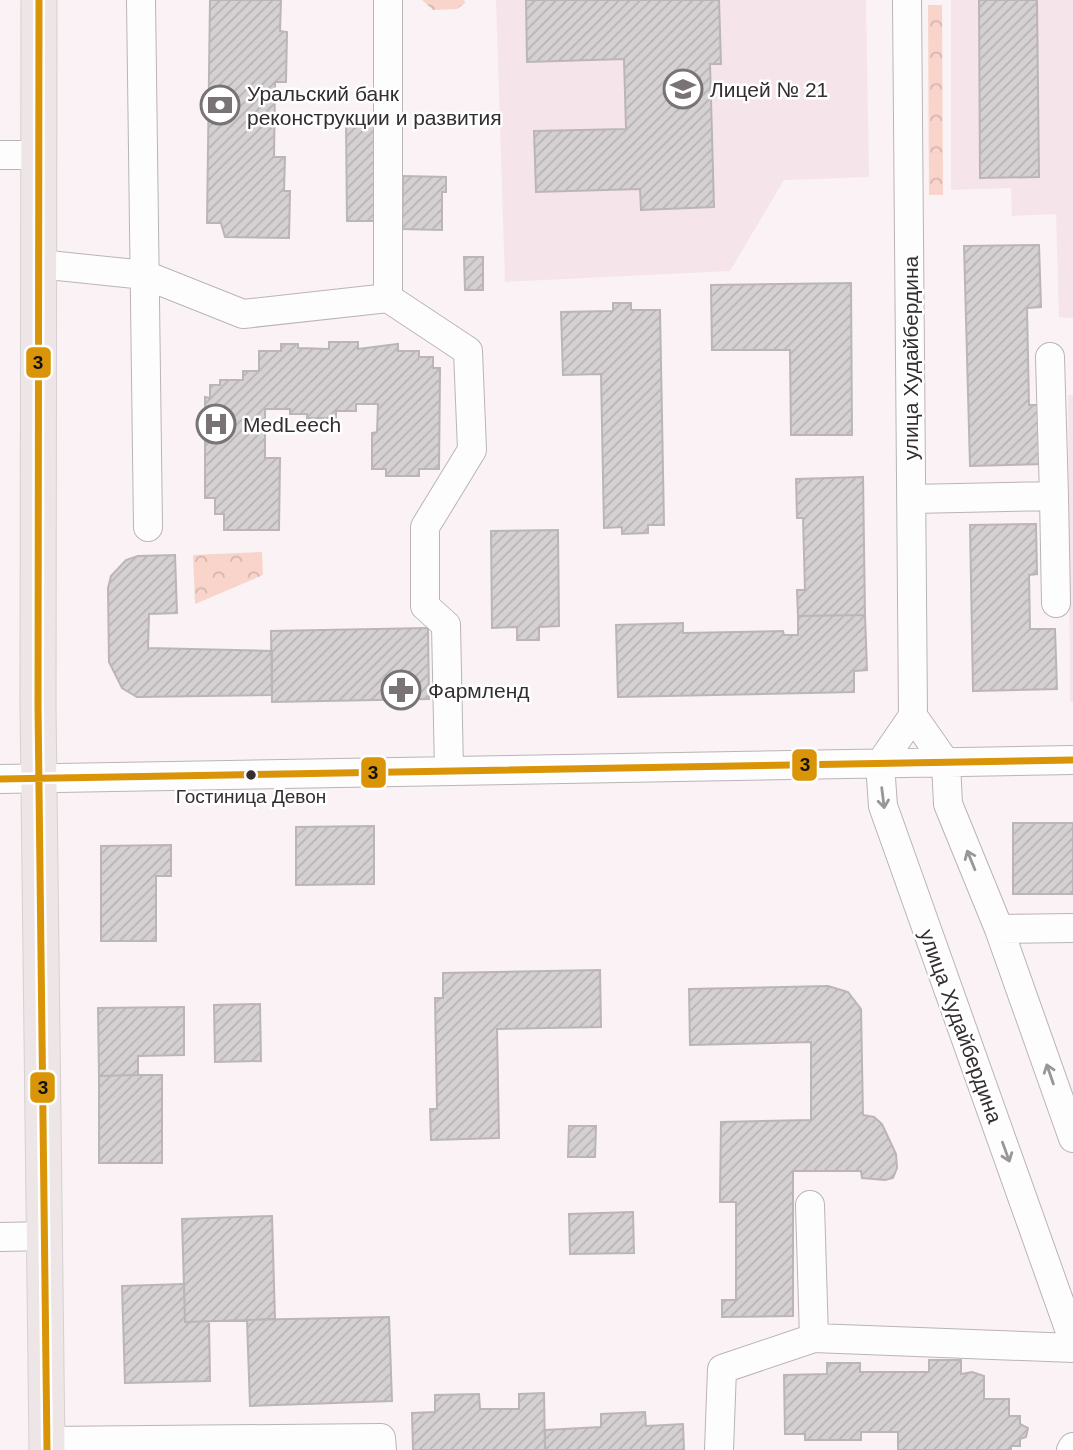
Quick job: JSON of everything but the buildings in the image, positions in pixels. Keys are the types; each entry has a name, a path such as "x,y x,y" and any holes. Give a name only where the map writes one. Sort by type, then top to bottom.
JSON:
{"main road":[{"path":"39,0 39,778 47,1236 47,1445"}],"street":[{"path":"141,0 148,527"},
{"path":"388,0 388,298"},
{"name":"улица Худайбердина","path":"907,0 913,716"},
{"path":"0,155 39,155"},
{"path":"39,264 145,275 243,314 388,298 468,351 472,450 425,527 425,606 446,625 449,771"},
{"path":"1050,357 1056,603"},
{"path":"911,499 1054,496"},
{"path":"880,764 913,716 946,763 948,804 999,929 1073,1138"},
{"path":"0,779 1073,760"},
{"name":"улица Худайбердина","path":"880,764 883,806 1073,1340"},
{"path":"999,929 1073,928"},
{"path":"810,1205 814,1338"},
{"path":"0,1237 47,1236"},
{"path":"719,1450 722,1369 814,1338 1073,1348"},
{"path":"47,1445 382,1438 382,1450"}],"shaded area":[{"name":"Лицей № 21","path":"496,0 866,0 869,177 784,180 730,271 505,282"},
{"path":"951,0 1073,0 1073,318 1059,317 1056,214 1012,216 1011,188 951,190"},
{"path":"1068,395 1073,395 1073,702 1070,702"}],"green space":[{"path":"422,0 464,0 465,3 457,9 433,10"},
{"path":"928,5 942,5 943,195 929,195"},
{"path":"262,552 263,575 195,604 193,555"}],"transit line":[{"name":"3","path":"39,0 38,706 47,1450"},
{"name":"3","path":"0,779 1073,760"}],"place":[{"name":"Лицей № 21","path":"683,89"},
{"name":"Уральский банк реконструкции и развития","path":"220,105"},
{"name":"MedLeech","path":"216,424"},
{"name":"Фармленд","path":"401,690"},
{"name":"Гостиница Девон","path":"251,775"}]}
